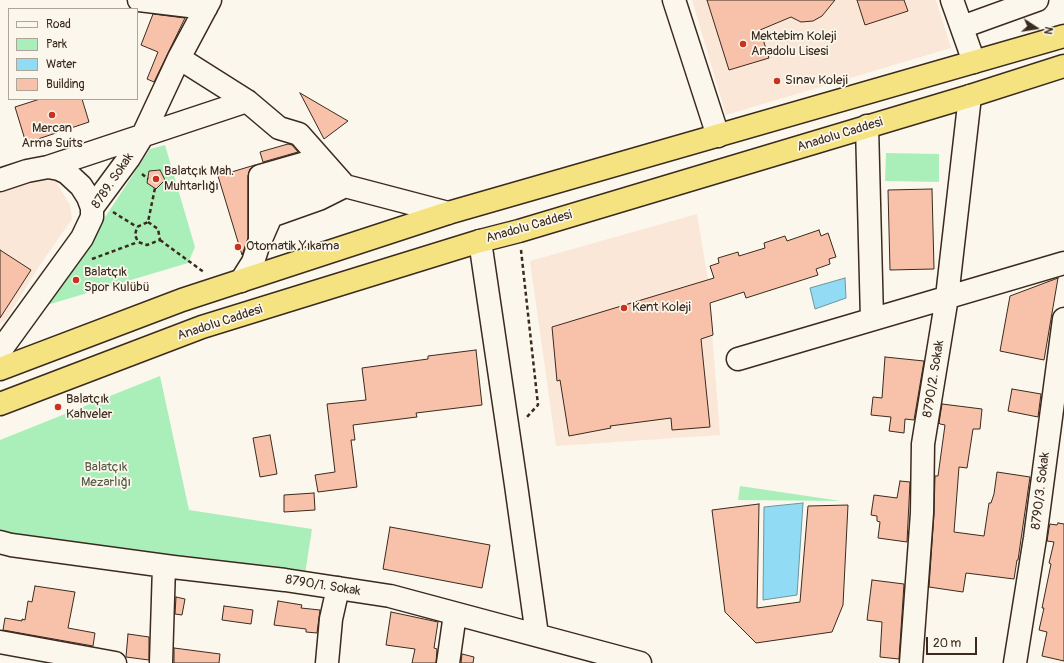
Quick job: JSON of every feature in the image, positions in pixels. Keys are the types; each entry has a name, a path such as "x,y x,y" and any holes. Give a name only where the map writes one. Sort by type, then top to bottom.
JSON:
{"highway":[{"path":"0,369 182,300 448,214 1064,36"},
{"name":"Anadolu Caddesi","path":"0,404 202,327 480,241 519,231 970,96 1064,66"}],"street":[{"path":"140,0 208,4"},
{"path":"674,0 718,136"},
{"path":"952,0 974,62"},
{"path":"962,27 1038,0"},
{"name":"8789. Sokak","path":"0,352 82,238 92,217 100,208 143,135 179,58 208,4"},
{"path":"179,58 247,101 279,128 299,134 345,186"},
{"name":"8790/2. Sokak","path":"911,663 922,513 923,444 947,297 970,96"},
{"path":"0,180 48,167 247,101"},
{"path":"867,126 872,319"},
{"path":"260,240 260,176 309,162 345,186 448,214"},
{"path":"48,167 59,169 74,178 88,196 100,208"},
{"path":"241,281 253,262 260,240 271,216 319,199 345,186"},
{"path":"480,241 537,635"},
{"path":"738,359 1064,263"},
{"name":"8790/3. Sokak","path":"1015,663 1035,538 1064,319"},
{"name":"8790/1. Sokak","path":"0,542 11,545 164,566 285,580 390,596 640,663"},
{"path":"161,663 164,566"},
{"path":"327,663 331,619 338,588"},
{"path":"448,663 455,614"},
{"path":"0,642 115,663"}],"path":[{"path":"148,222 155,188"},
{"path":"100,208 137,227"},
{"path":"137,227 148,222"},
{"path":"148,222 158,229 160,240 208,275"},
{"path":"137,227 136,235 138,242"},
{"path":"509,436 538,405 519,231"},
{"path":"89,260 138,242 147,245 160,240"}],"shaded area":[{"name":"Sınav Koleji","path":"692,0 936,0 951,48 726,115"},
{"path":"41,176 55,180 70,205 72,219 38,268 5,321 0,323 0,190"},
{"name":"Kent Koleji","path":"697,214 708,280 720,435 556,446 530,261"}],"green space":[{"path":"165,145 195,247 188,263 47,305 150,149"},
{"path":"886,153 939,154 939,182 885,181"},
{"name":"Balatçık Mezarlığı","path":"160,376 189,510 312,529 305,574 22,539 0,531 0,440"},
{"path":"740,486 841,501 738,500"}],"water":[{"path":"845,278 846,298 815,309 810,288"},
{"path":"803,503 797,595 763,600 764,507"}],"building":[{"name":"Mektebim Koleji Anadolu Lisesi","path":"707,0 835,0 822,16 813,21 801,22 791,17 760,30 769,58 729,70"},
{"name":"Mektebim Koleji Anadolu Lisesi","path":"857,0 904,0 908,11 865,25"},
{"path":"153,14 185,18 154,82 147,79 158,52 141,45"},
{"path":"300,93 348,121 324,139"},
{"name":"Mercan Arma Suits","path":"37,100 82,100 89,122 26,143 15,107"},
{"path":"288,144 292,145 298,152 263,162 260,152"},
{"path":"255,165 250,169 248,176 248,238 242,255 218,176"},
{"name":"Balatçık Mah. Muhtarlığı","path":"160,170 165,180 156,189 147,183 149,171"},
{"path":"932,189 934,269 890,270 888,190"},
{"path":"819,230 821,236 828,233 836,257 829,259 830,264 816,269 818,275 746,298 744,292 710,303 713,335 701,339 710,427 672,430 671,418 610,426 611,428 569,436 560,380 557,381 552,327 714,278 710,266 719,263 718,258 738,252 739,256 765,248 764,243 785,236 787,241"},
{"path":"0,250 31,270 0,318"},
{"path":"1058,278 1044,360 1000,351 1010,296"},
{"path":"476,350 482,405 416,413 417,417 353,425 355,440 351,440 357,487 318,492 315,475 335,472 327,404 366,400 362,368 428,359 428,356"},
{"path":"885,357 924,361 914,420 905,419 904,433 889,431 891,417 871,415 873,397 882,398"},
{"path":"1012,389 1041,394 1038,417 1008,411"},
{"path":"942,404 982,409 980,429 973,429 967,468 959,467 954,532 984,536 989,503 991,503 994,494 997,472 1030,477 1014,579 966,573 963,592 929,587 935,476 938,476 945,425 939,423"},
{"path":"270,435 277,474 260,477 253,438"},
{"path":"900,481 910,482 907,542 878,538 880,522 877,521 877,516 871,515 874,495 897,498"},
{"path":"314,493 315,510 284,512 284,495"},
{"path":"759,504 757,608 800,602 808,506 848,505 843,605 832,632 756,643 725,612 712,510"},
{"path":"1058,523 1064,524 1064,661 1042,656 1047,632 1039,630 1051,564 1049,563 1054,542 1047,541 1049,528 1050,524 1057,525"},
{"path":"390,527 490,545 482,588 383,569"},
{"path":"872,580 904,584 899,659 880,657 882,622 867,620"},
{"path":"35,586 75,592 68,628 95,633 93,646 3,630 5,618 22,621 22,619 25,620 28,601 32,602"},
{"path":"176,597 185,599 182,615 175,614"},
{"path":"278,601 302,605 301,608 320,610 317,633 306,632 306,629 274,625"},
{"path":"224,606 253,610 251,624 222,620"},
{"path":"391,612 438,622 434,648 437,649 436,663 412,663 415,649 386,645"},
{"path":"128,634 149,637 149,660 126,657"},
{"path":"174,648 220,654 219,663 174,663"},
{"path":"462,654 474,657 473,663 461,663"}],"place":[{"name":"Mektebim Koleji Anadolu Lisesi","path":"743,44"},
{"name":"Sınav Koleji","path":"777,81"},
{"name":"Mercan Arma Suits","path":"52,115"},
{"name":"Balatçık Mah. Muhtarlığı","path":"156,179"},
{"name":"Otomatik Yıkama","path":"238,247"},
{"name":"Balatçık Spor Kulübü","path":"76,280"},
{"name":"Kent Koleji","path":"624,308"},
{"name":"Balatçık Kahveler","path":"58,407"}]}
